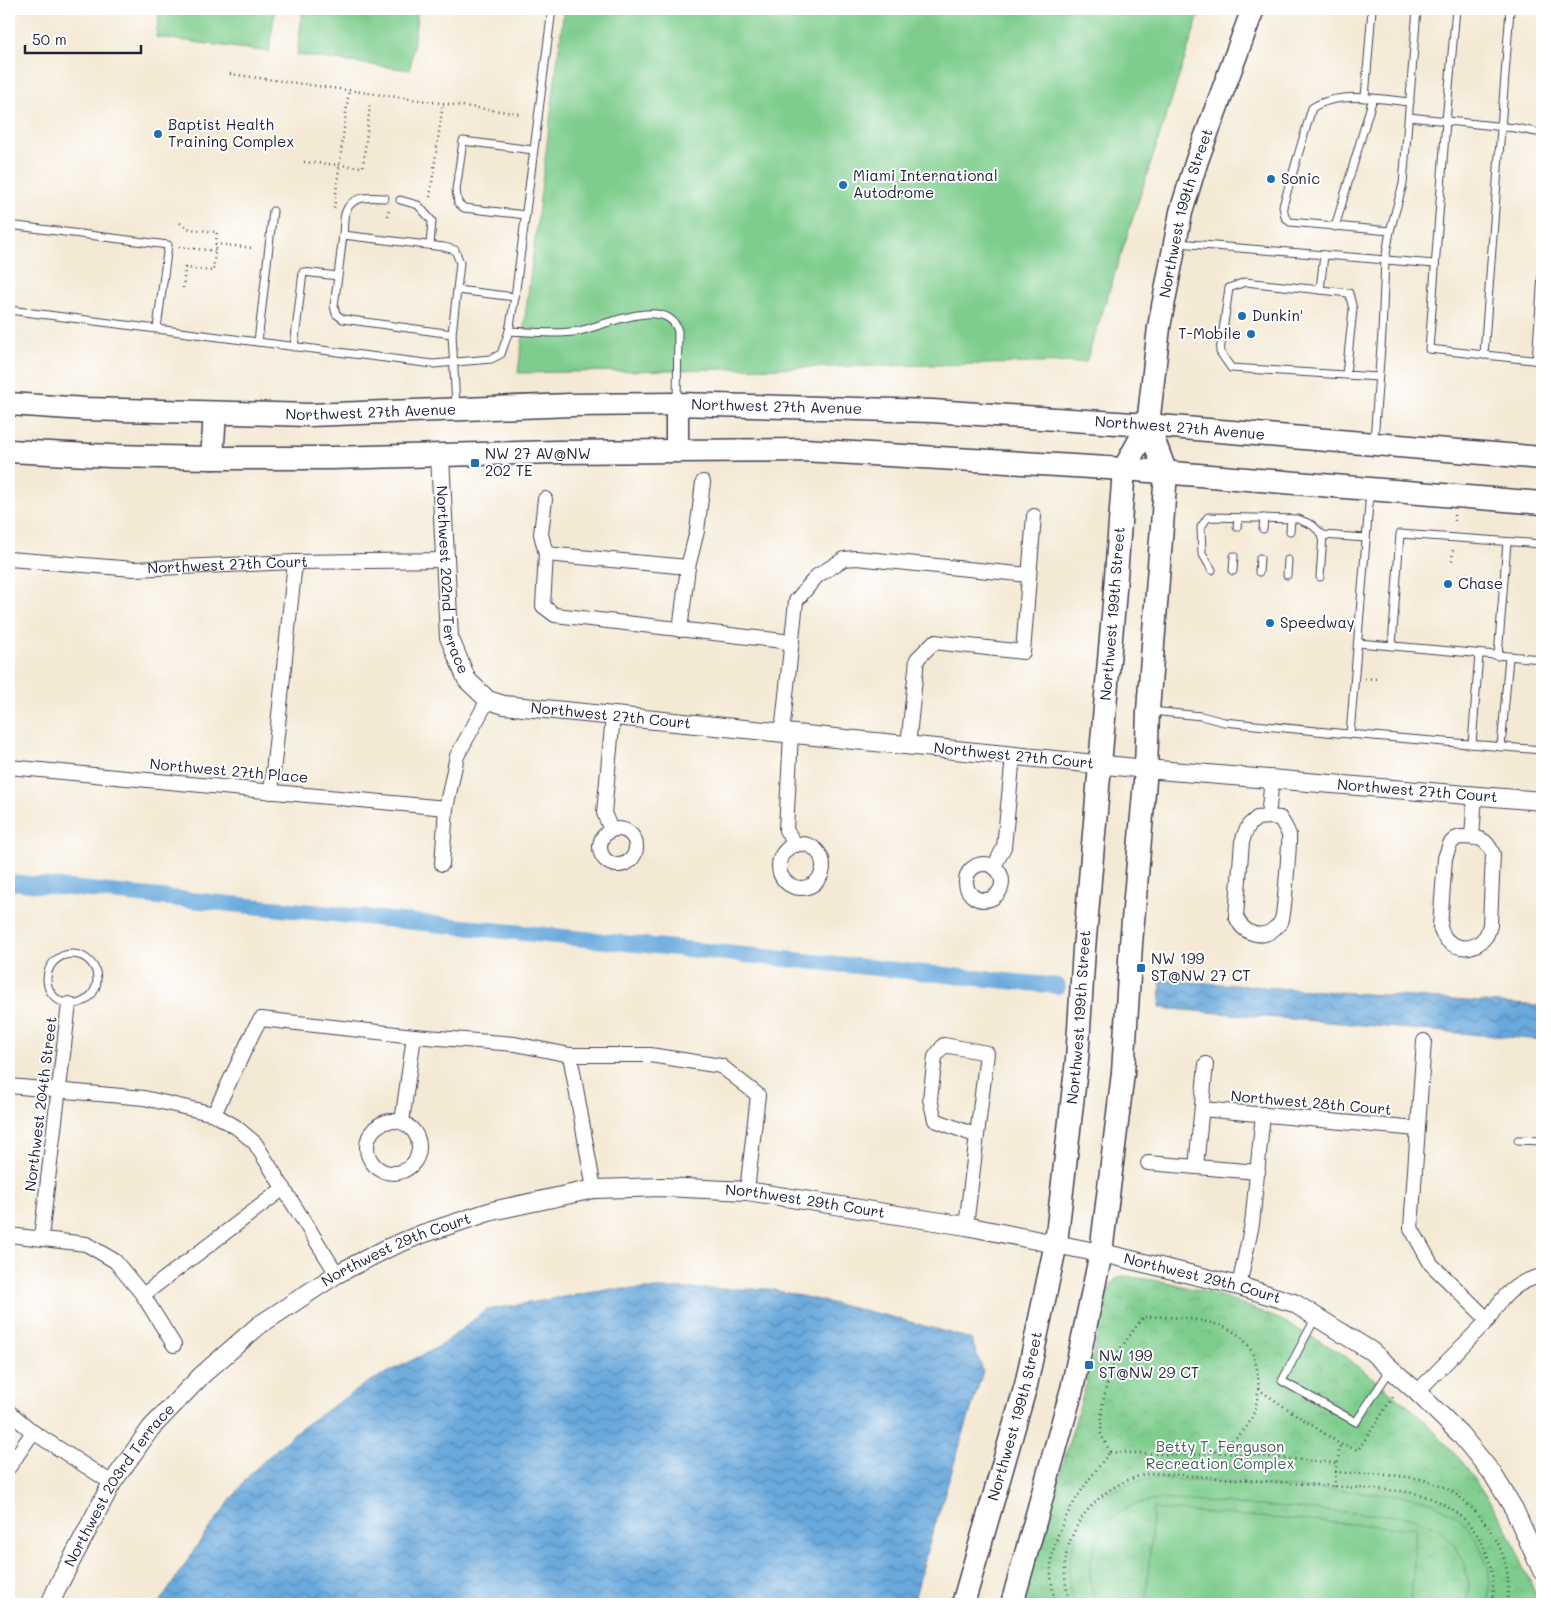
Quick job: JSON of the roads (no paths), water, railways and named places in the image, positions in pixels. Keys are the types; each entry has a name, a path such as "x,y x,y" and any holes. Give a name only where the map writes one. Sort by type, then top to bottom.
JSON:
{"main road":[{"name":"Northwest 199th Street","path":"963,1604 1026,1386 1056,1243 1077,1060 1124,469 1148,425 1158,327 1182,212 1197,160 1254,9"},
{"name":"Northwest 27th Avenue","path":"9,404 84,409 309,415 571,405 677,404 932,411 1148,425 1542,458"},
{"path":"677,404 677,450"},
{"path":"212,458 215,413"},
{"name":"Northwest 199th Street","path":"1012,1604 1072,1389 1101,1253 1123,1073 1166,473 1148,425"},
{"path":"9,451 110,456 332,458 557,452 803,450 1124,469 1542,503"}],"street":[{"name":"Northwest 202nd Terrace","path":"440,456 449,637 467,680 488,700"},
{"path":"680,630 688,567 697,532 703,482"},
{"path":"545,499 541,534 546,554 542,606 556,615 792,642"},
{"path":"908,746 917,659 934,642 1022,652 1034,516"},
{"path":"546,554 688,567"},
{"path":"796,845 786,830 786,734 792,642 796,601 817,576 844,559 856,558 1028,575"},
{"name":"Northwest 27th Court","path":"9,559 134,569 295,562 445,560"},
{"path":"271,792 295,562"},
{"name":"Northwest 27th Court","path":"488,700 504,705 1100,765 1542,801"},
{"path":"442,864 446,808 457,756 488,700"},
{"path":"611,830 604,813 613,716"},
{"path":"994,867 1004,847 1013,756"},
{"name":"Northwest 27th Place","path":"9,767 446,808"},
{"path":"1268,817 1272,779"},
{"path":"1472,837 1474,795"},
{"path":"1268,817 1280,818 1289,836 1282,920 1270,933 1262,935 1246,931 1239,924 1236,916 1242,842 1249,825 1257,818 1268,817"},
{"path":"1472,837 1484,840 1489,844 1493,854 1490,925 1486,935 1479,942 1463,947 1454,946 1442,935 1440,927 1445,858 1450,844 1455,839 1472,837"},
{"name":"Northwest 204th Street","path":"41,1238 69,1004"},
{"path":"214,1114 261,1019 414,1036 515,1044 570,1055 650,1055 721,1066 758,1094 747,1191"},
{"path":"402,1122 414,1036"},
{"path":"1424,1041 1411,1228 1431,1264 1488,1320"},
{"path":"966,1226 977,1136 987,1053 944,1045 935,1057 930,1099 935,1120 977,1136"},
{"path":"570,1055 594,1189"},
{"path":"1196,1167 1206,1064"},
{"path":"9,1086 144,1098 214,1114 236,1127 255,1143 337,1274"},
{"name":"Northwest 28th Court","path":"1202,1109 1417,1129"},
{"path":"1239,1286 1252,1224 1264,1114"},
{"path":"1148,1163 1258,1172"},
{"name":"Northwest 29th Court","path":"202,1375 258,1326 337,1274 388,1248 422,1234 492,1211 594,1189 664,1186 747,1191 966,1226 1056,1243 1239,1286 1294,1302 1371,1351 1460,1434 1492,1473 1514,1510 1542,1571"},
{"path":"143,1295 284,1188"},
{"path":"9,1235 86,1244 115,1261 143,1295 174,1344"},
{"path":"1404,1381 1488,1320 1495,1307 1513,1288 1532,1278 1542,1276"},
{"name":"Northwest 203rd Terrace","path":"50,1604 112,1483 151,1428 202,1375"},
{"path":"9,1412 33,1432 112,1483"},
{"path":"9,1467 33,1432"}],"lane":[{"path":"9,310 433,364 491,360 501,354 509,331 515,297 552,9"},
{"path":"1364,98 1372,9"},
{"path":"1373,444 1382,333 1385,260 1390,231 1403,184 1417,9"},
{"path":"1456,9 1429,349 1539,361 1542,275"},
{"path":"1484,355 1510,9"},
{"path":"1336,227 1373,98"},
{"path":"1390,231 1290,222 1285,218 1283,206 1312,108 1320,102 1338,99 1373,98 1410,102"},
{"path":"1409,117 1501,126 1542,133"},
{"path":"526,215 464,208 458,203 456,190 463,142 533,150"},
{"path":"385,198 368,196 353,201 346,211 334,306 336,314 343,319 452,334"},
{"path":"400,200 418,205 432,221 430,245"},
{"path":"258,342 273,211"},
{"path":"9,225 168,245 157,328"},
{"path":"343,235 430,245 455,250 460,263 452,334 456,409"},
{"path":"1175,242 1435,264"},
{"path":"1320,290 1324,255"},
{"path":"294,347 303,272 338,276"},
{"path":"1346,375 1353,308 1349,293 1245,282 1229,288 1220,352 1231,368 1378,377"},
{"path":"457,290 515,297"},
{"path":"509,331 567,332 644,314 663,315 672,319 678,331 677,404"},
{"path":"1350,734 1370,489"},
{"path":"1212,570 1202,553 1201,527 1208,518 1298,519 1312,525 1323,535 1366,538"},
{"path":"1237,527 1238,518"},
{"path":"1263,529 1264,518"},
{"path":"1290,531 1291,519"},
{"path":"1392,646 1400,534 1542,544"},
{"path":"1320,577 1323,535"},
{"path":"1498,656 1507,542"},
{"path":"1233,571 1234,556"},
{"path":"1259,572 1260,558"},
{"path":"1287,574 1288,560"},
{"path":"1358,643 1542,659"},
{"path":"1472,744 1479,654"},
{"path":"1501,746 1509,657"},
{"path":"1148,711 1201,716 1224,722 1542,750"},
{"path":"73,954 88,960 93,966 97,981 91,995 85,1000 69,1004 54,996 50,989 48,973 57,959 64,955 73,954"},
{"path":"1518,1140 1542,1141"},
{"path":"1316,1317 1282,1381 1356,1422 1404,1381"}],"water":[{"path":"1161,980 1542,1006 1542,1040 1160,1008"},
{"path":"612,1289 770,1289 892,1317 971,1339 983,1371 929,1544 913,1604 159,1604 201,1540 251,1473 299,1429 367,1383 442,1345 486,1310"}],"waterway":[{"path":"9,882 1058,986"}],"place":[{"name":"Baptist Health Training Complex","path":"158,134"},
{"name":"Sonic","path":"1271,179"},
{"name":"Miami International Autodrome","path":"843,185"},
{"name":"Dunkin'","path":"1242,316"},
{"name":"T-Mobile","path":"1251,334"},
{"name":"NW 27 AV@NW 202 TE","path":"475,463"},
{"name":"Chase","path":"1448,584"},
{"name":"Speedway","path":"1270,623"},
{"name":"NW 199 ST@NW 27 CT","path":"1141,968"},
{"name":"NW 199 ST@NW 29 CT","path":"1089,1365"}],"park label":[{"name":"Betty T. Ferguson Recreation Complex","path":"1220,1456"}]}
